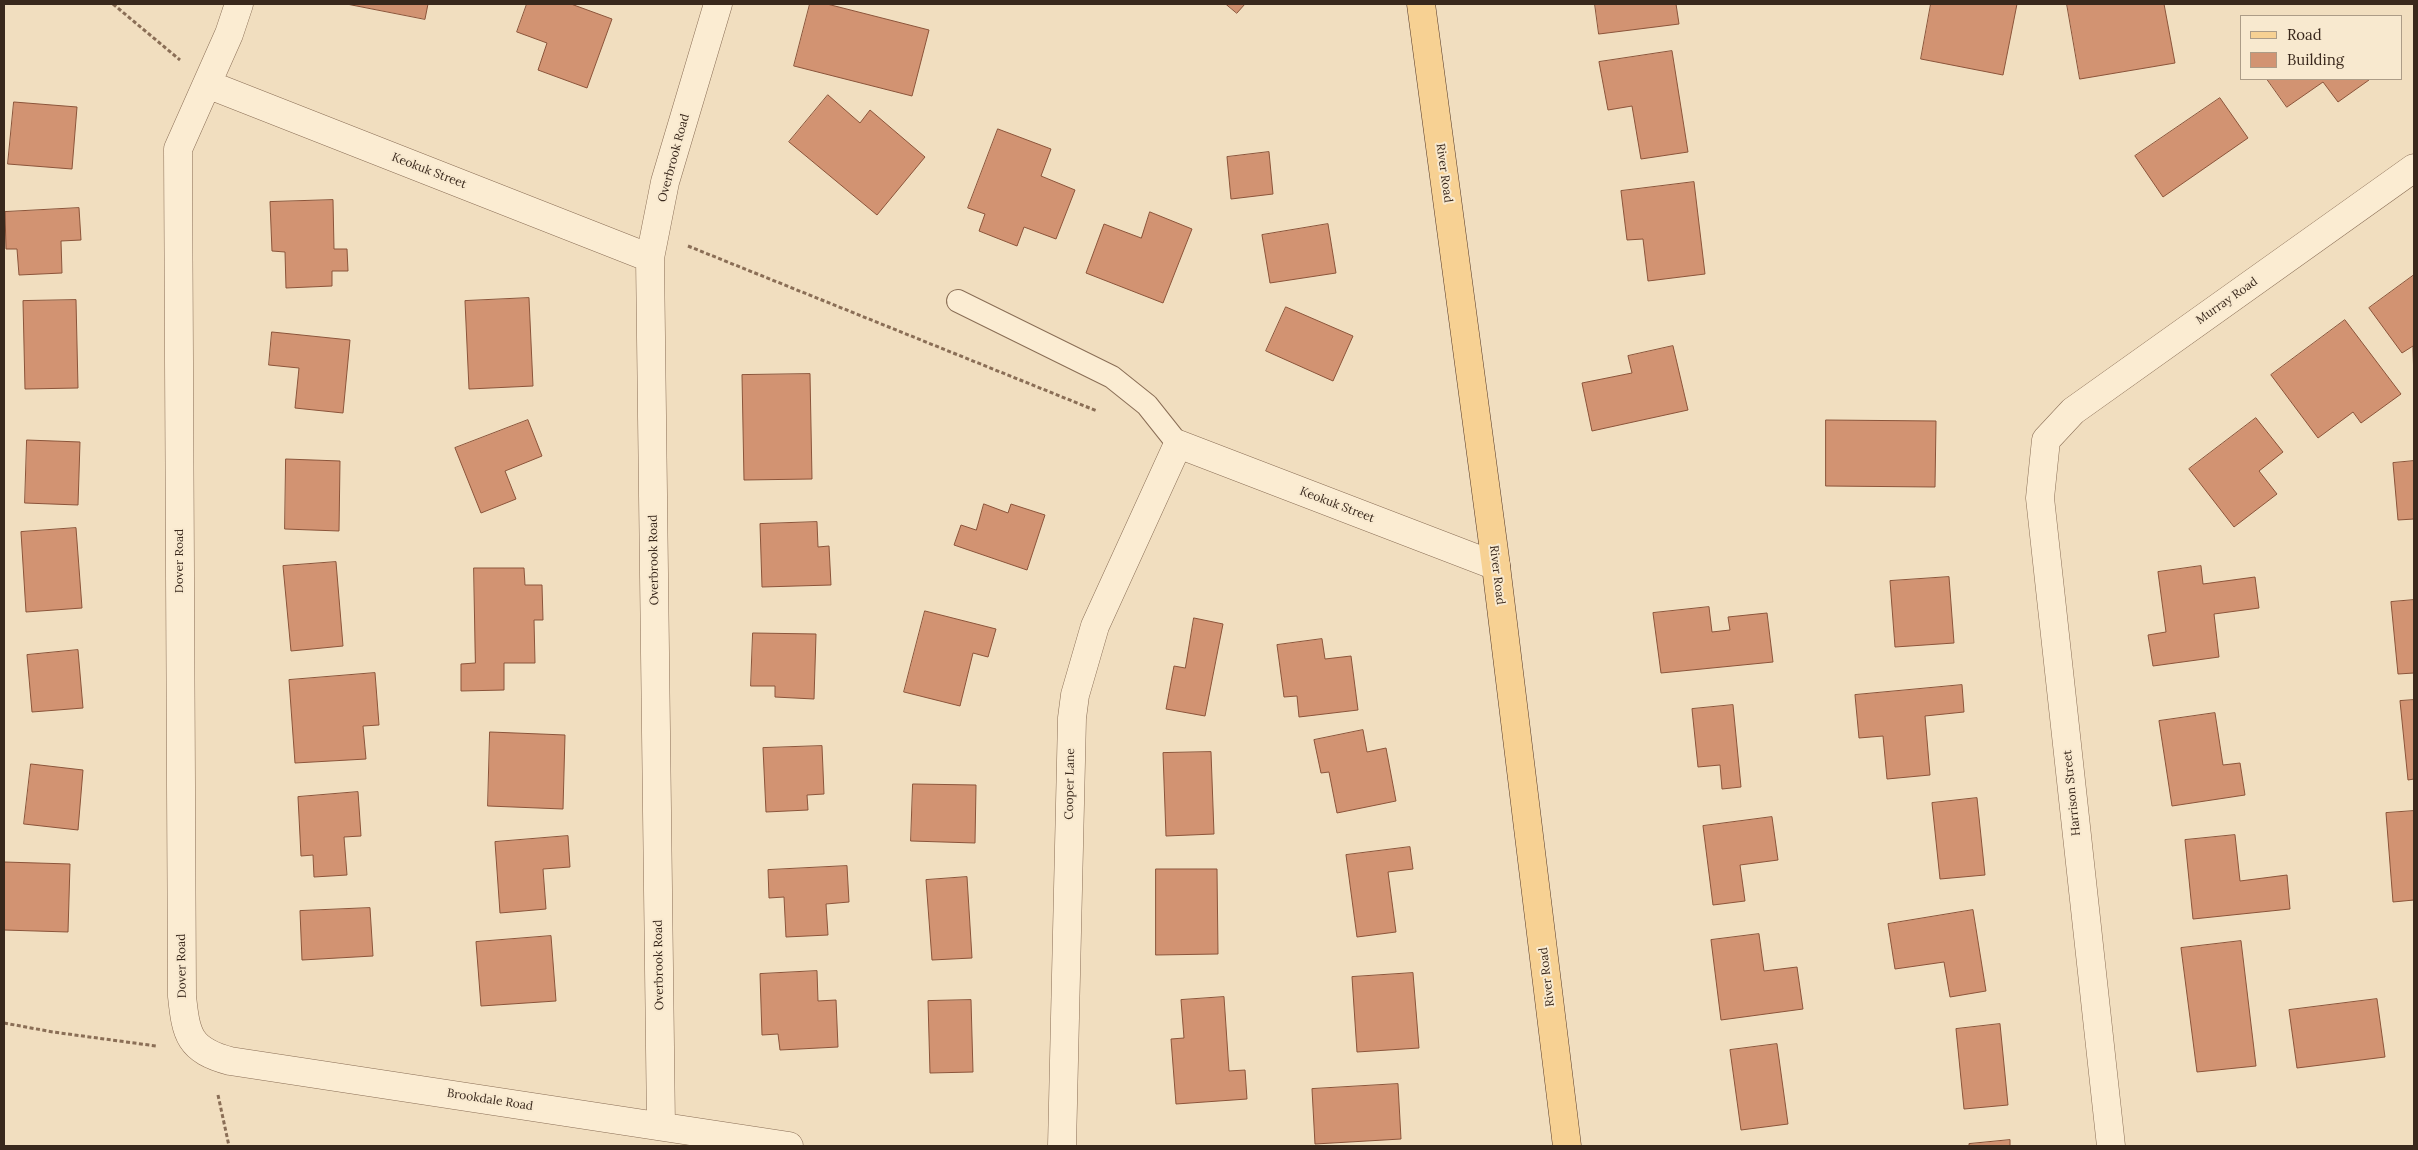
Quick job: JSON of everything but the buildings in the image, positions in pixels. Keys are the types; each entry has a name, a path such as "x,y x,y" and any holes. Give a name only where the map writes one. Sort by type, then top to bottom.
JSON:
{"main road":[{"name":"River Road","path":"1421,4 1496,566 1567,1146"}],"street":[{"name":"Dover Road","path":"202,1050 185,1025 182,996 178,149 229,34 238,4"},
{"name":"Overbrook Road","path":"661,1126 653,245 666,182 718,4"},
{"name":"Keokuk Street","path":"207,84 653,245"},
{"name":"Murray Road","path":"2046,440 2073,410 2414,168"},
{"name":"Harrison Street","path":"2046,440 2040,498 2111,1146"},
{"name":"Keokuk Street","path":"1178,444 1496,566"},
{"name":"Cooper Lane","path":"1062,1146 1072,718 1075,695 1095,626 1178,444"},
{"name":"Brookdale Road","path":"202,1050 230,1060 790,1146"}],"lane":[{"path":"958,301 1112,377 1147,405 1178,444"}],"path":[{"path":"113,4 207,84"},
{"path":"653,245 1106,414"},
{"path":"4,1023 148,1046 202,1050 229,1146"}]}
